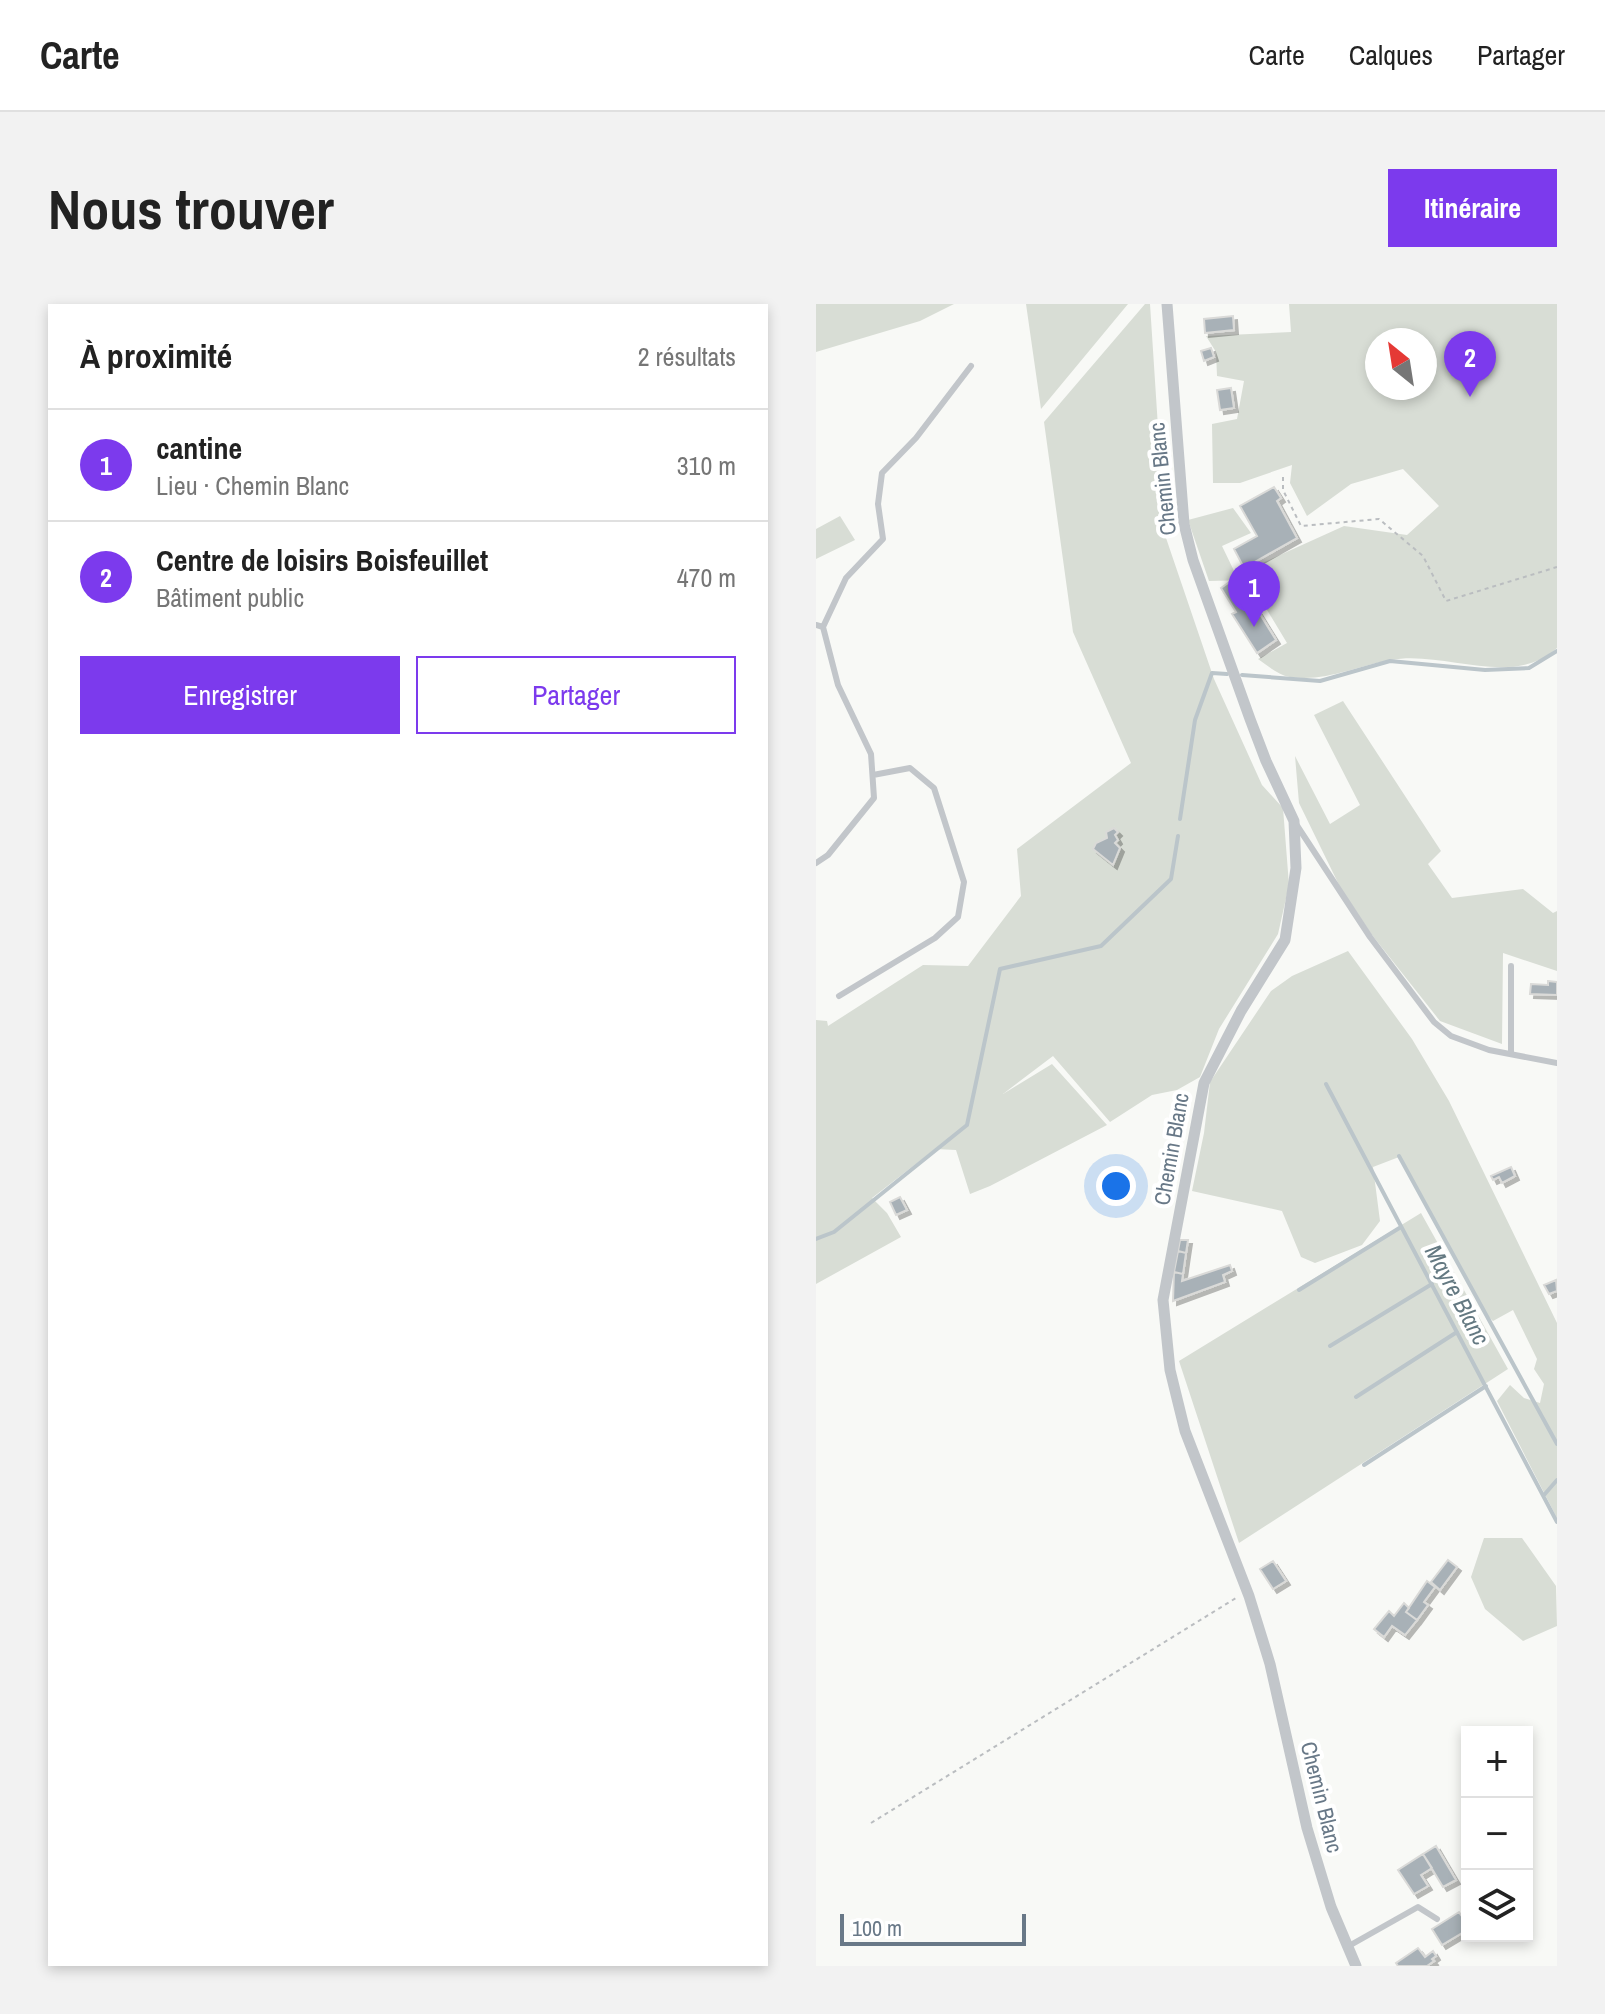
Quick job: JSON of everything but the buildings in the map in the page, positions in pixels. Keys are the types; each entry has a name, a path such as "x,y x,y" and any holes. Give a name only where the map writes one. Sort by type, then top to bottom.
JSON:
{"street":[{"name":"Chemin Blanc","path":"1167,304 1184,524 1260,747 1294,821 1296,868 1285,940 1241,1011 1204,1083 1163,1300 1170,1370 1185,1431 1249,1596 1270,1664 1307,1828 1331,1907 1356,1966"}],"lane":[{"path":"816,863 828,855 874,798 871,754 838,685 819,626 846,578 883,539 878,504 882,473 916,438 971,366"},
{"path":"839,996 935,938 958,917 964,882 934,788 910,768 873,775"},
{"path":"1294,821 1370,937 1434,1022 1451,1036 1489,1050 1557,1063"},
{"path":"1511,966 1511,1054"},
{"path":"1347,1947 1418,1907 1437,1919"}],"path":[{"path":"1283,477 1283,490 1301,526 1379,519 1423,556 1446,601 1557,567"},
{"path":"871,1823 1232,1599 1249,1596"}],"shaded area":[{"path":"816,304 954,304 920,321 816,352"},
{"path":"1026,304 1128,304 1041,409"},
{"path":"1145,304 1150,304 1165,535 1214,679 1262,785 1283,808 1289,885 1278,934 1219,1029 1200,1077 1177,1090 1152,1095 1110,1122 1053,1056 1003,1094 1052,1064 1107,1125 970,1194 956,1150 935,1149 872,1198 887,1213 901,1237 816,1284 816,1020 827,1021 828,1026 923,965 968,966 1021,896 1017,849 1131,763 1073,632 1044,422"},
{"path":"1289,304 1557,304 1557,648 1539,660 1520,666 1477,666 1412,658 1303,678 1281,674 1258,659 1287,643 1249,580 1209,581 1188,520 1233,508 1251,533 1222,546 1236,575 1344,526 1407,535 1439,506 1403,469 1351,484 1307,516 1290,483 1292,465 1240,483 1213,483 1212,424 1237,419 1244,381 1217,376 1216,352 1206,336 1291,332"},
{"path":"840,516 855,540 816,559 816,529"},
{"path":"1343,701 1441,851 1428,864 1452,898 1523,889 1553,913 1557,911 1557,971 1503,953 1502,1044 1440,1021 1372,935 1340,887 1299,803 1295,756 1330,824 1360,805 1314,715"},
{"path":"1348,951 1412,1039 1449,1101 1557,1323 1557,1518 1497,1401 1510,1385 1524,1398 1540,1403 1544,1384 1534,1369 1537,1359 1513,1310 1493,1321 1484,1313 1399,1157 1373,1167 1380,1221 1362,1245 1315,1263 1301,1257 1282,1211 1192,1191 1210,1082 1271,991 1292,976"},
{"path":"1421,1213 1508,1369 1239,1543 1179,1361"},
{"path":"1484,1538 1522,1538 1556,1586 1557,1626 1523,1641 1485,1609 1471,1577"}],"waterway":[{"path":"1242,675 1320,681 1390,661 1485,670 1529,668 1557,651"},
{"path":"1180,819 1195,720 1212,673 1227,674"},
{"path":"816,1239 834,1232 967,1125 1000,969 1101,946 1171,879 1178,836"},
{"name":"Mayre Blanc","path":"1326,1084 1557,1522"},
{"path":"1399,1156 1557,1444"},
{"path":"1299,1290 1401,1227"},
{"path":"1330,1346 1432,1284"},
{"path":"1356,1397 1457,1332"},
{"path":"1364,1465 1486,1386"},
{"path":"1544,1495 1557,1480"}],"place":[{"name":"Centre de loisirs Boisfeuillet","path":"1470,397"},
{"name":"cantine","path":"1254,627"}]}
